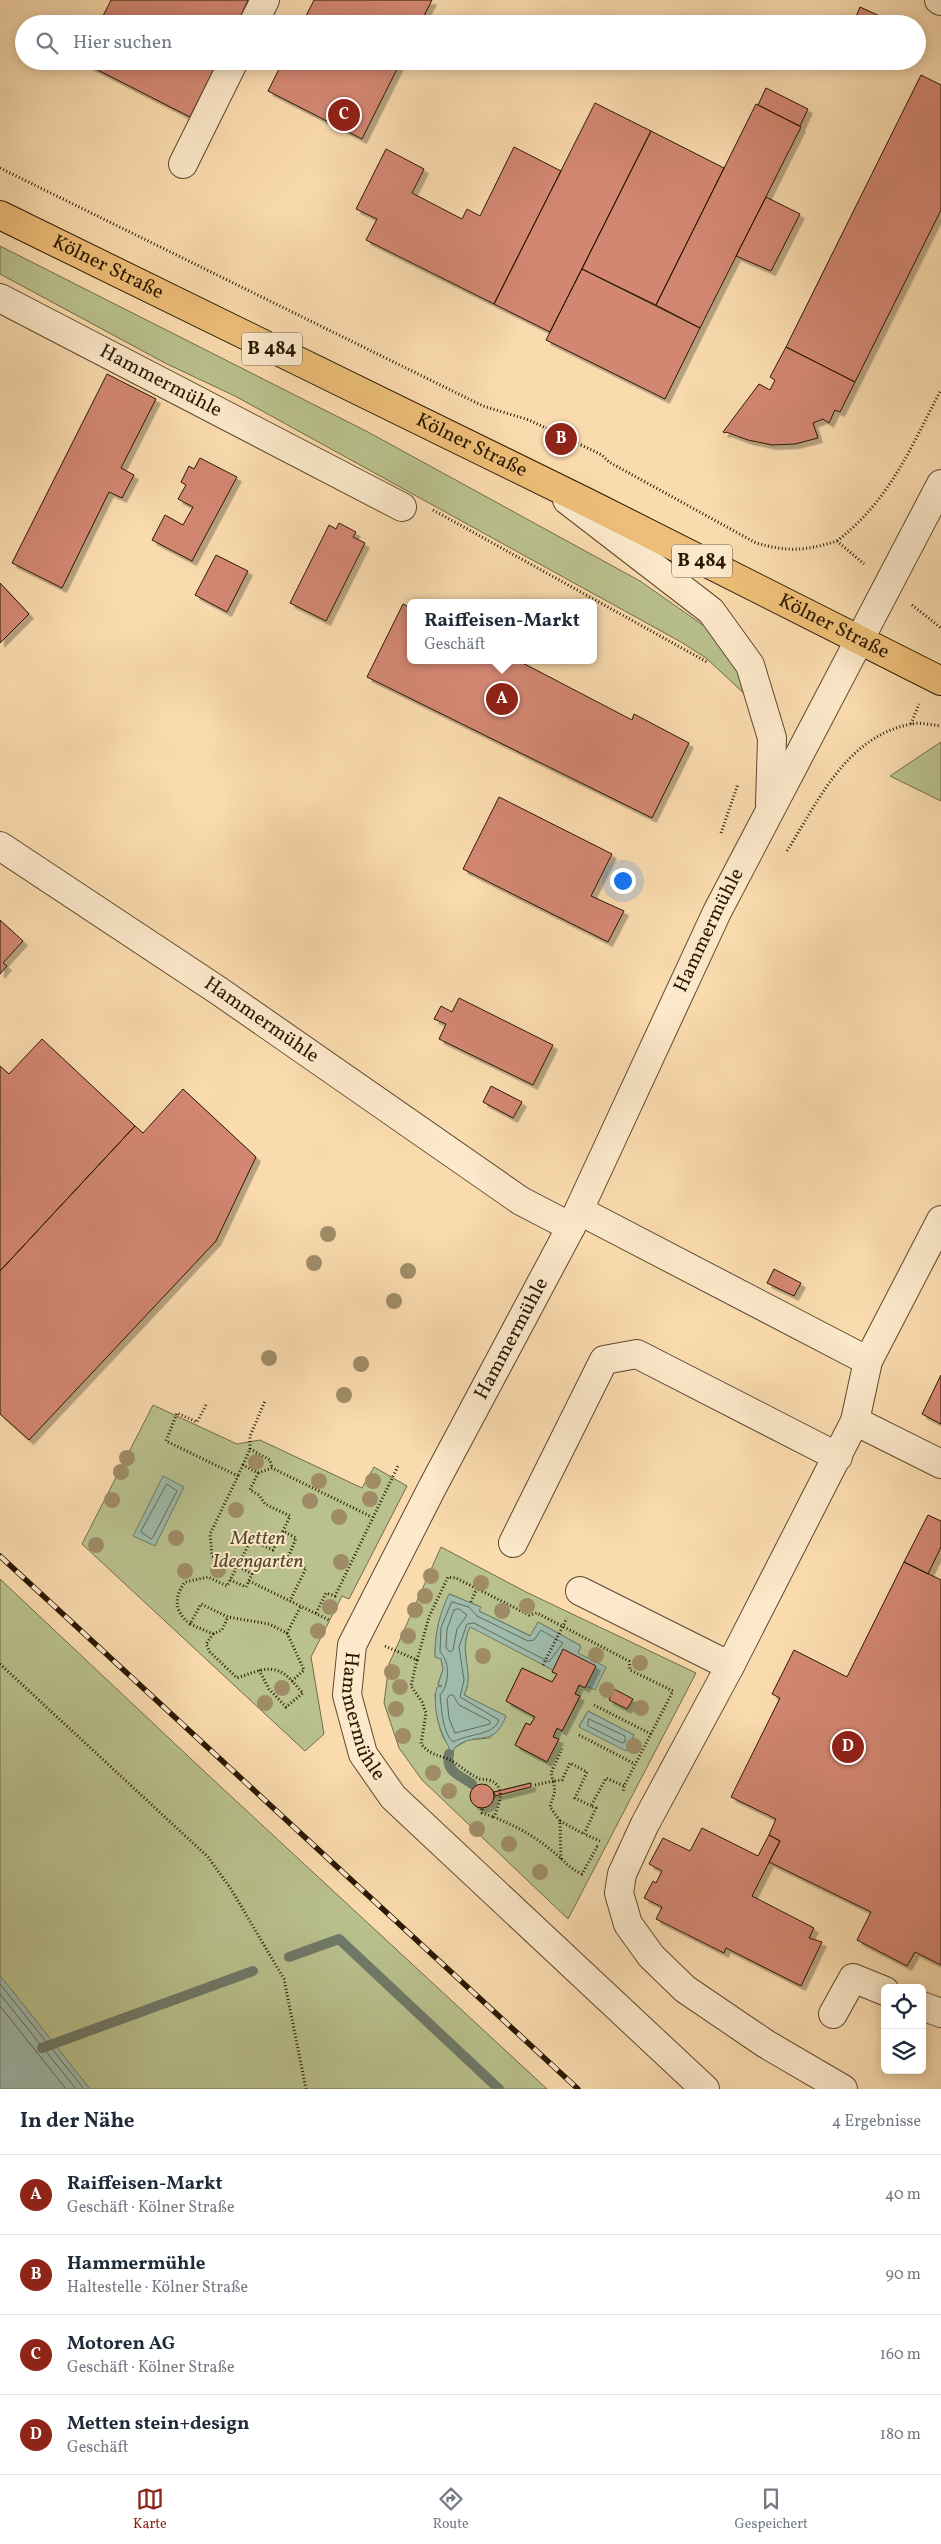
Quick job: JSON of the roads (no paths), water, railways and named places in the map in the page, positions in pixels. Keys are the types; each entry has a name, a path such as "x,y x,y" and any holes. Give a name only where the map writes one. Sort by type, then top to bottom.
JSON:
{"main road":[{"name":"Kölner Straße","path":"0,215 544,482 941,681"}],"street":[{"path":"258,15 265,0"},
{"path":"183,164 230,70"},
{"name":"Hammermühle","path":"0,298 402,507"},
{"path":"544,482 711,611 750,665 772,738 770,809"},
{"name":"Hammermühle","path":"705,2089 393,1797 363,1754 347,1695 352,1645 433,1486 576,1219 717,912 858,641 941,490"},
{"name":"Hammermühle","path":"0,846 219,991 521,1202 576,1219"},
{"path":"576,1219 868,1361"},
{"path":"843,2089 766,2044 685,1989 651,1956 628,1924 619,1892 622,1874 645,1824 730,1666 838,1457 855,1421 868,1361 941,1220"},
{"path":"513,1543 604,1360 637,1354 838,1457"},
{"path":"855,1421 941,1464"},
{"path":"580,1591 730,1666"},
{"path":"833,2014 853,1978 881,1988"},
{"path":"926,2007 941,2013"}],"water":[{"path":"163,1476 184,1487 155,1546 133,1536"},
{"path":"449,1594 481,1607 479,1611 530,1636 538,1622 581,1646 578,1653 606,1667 595,1690 586,1686 563,1650 553,1670 470,1627 465,1646 468,1678 464,1695 506,1716 496,1733 463,1743 454,1748 453,1755 447,1754 449,1747 439,1726 435,1702 437,1687 442,1686 438,1685 443,1669 441,1659 435,1657 438,1624"},
{"path":"588,1711 634,1735 626,1751 579,1727"},
{"path":"0,1976 11,1989 90,2089 0,2089"}],"waterway":[{"path":"449,1754 448,1760 451,1769 472,1784"},
{"path":"289,1957 339,1939 499,2089"},
{"path":"42,2048 253,1971"}],"railway":[{"path":"0,1556 578,2089"}],"place":[{"name":"Motoren AG","path":"344,115"},
{"name":"Hammermühle","path":"561,439"},
{"name":"Raiffeisen-Markt","path":"502,699"},
{"name":"Metten stein+design","path":"848,1747"}],"park label":[{"name":"Metten Ideengarten","path":"258,1550"}]}
